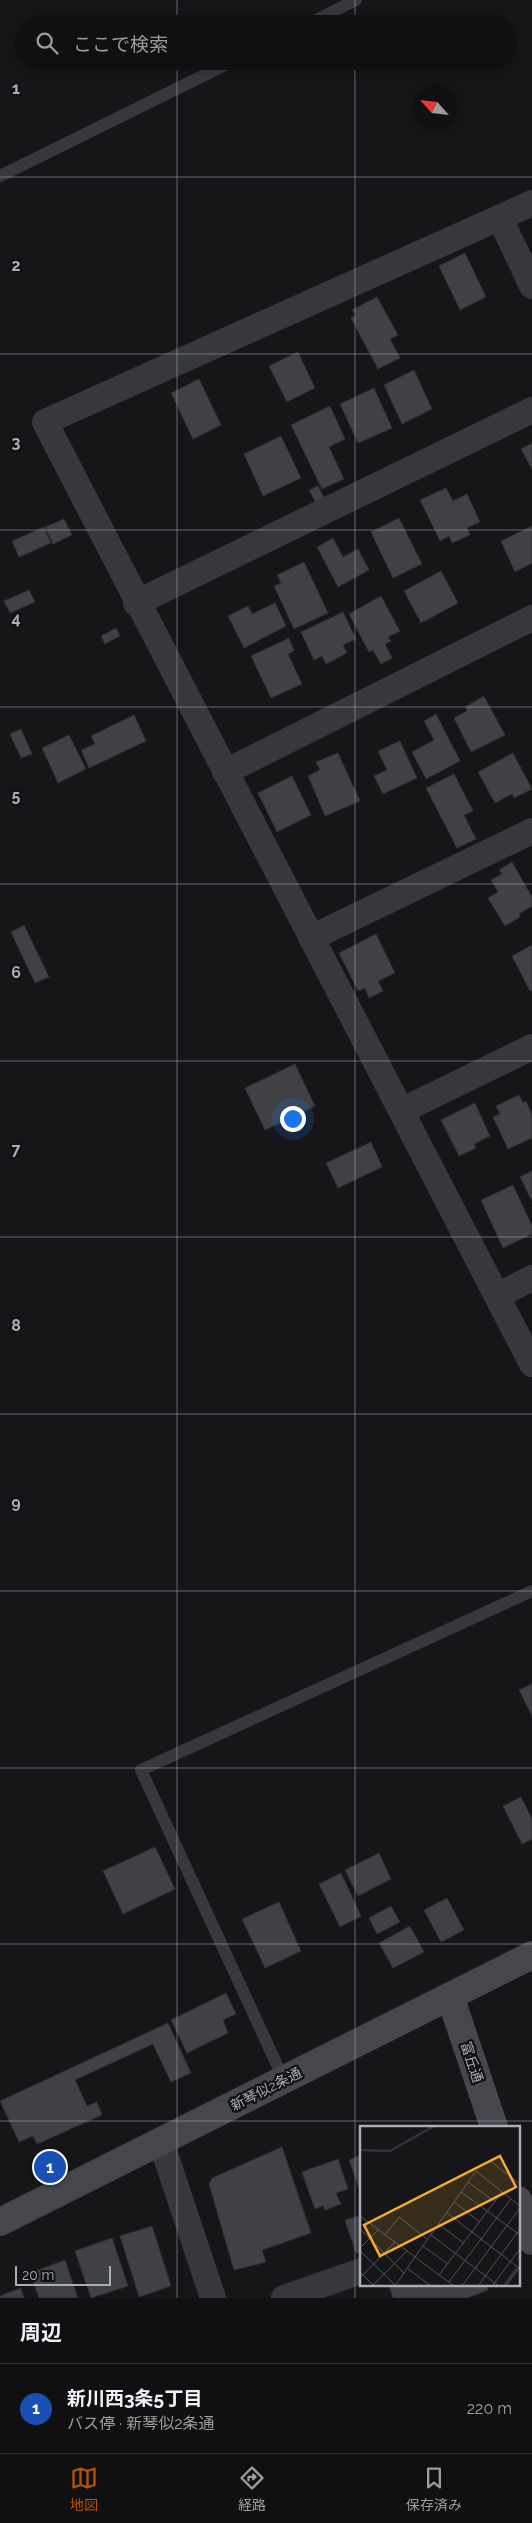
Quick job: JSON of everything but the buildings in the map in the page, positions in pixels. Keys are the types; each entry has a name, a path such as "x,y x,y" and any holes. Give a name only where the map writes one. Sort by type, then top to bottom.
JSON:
{"street":[{"path":"532,203 45,422 136,603 532,1364"},
{"path":"500,218 532,286"},
{"path":"136,603 532,410"},
{"path":"225,772 532,618"},
{"path":"311,938 532,831"},
{"path":"401,1111 532,1047"},
{"path":"497,1296 532,1278"},
{"name":"新琴似2条通","path":"0,2222 532,1955"},
{"name":"富丘通","path":"450,1996 494,2126"},
{"path":"161,2142 213,2298"},
{"path":"523,2211 532,2241"},
{"path":"284,2298 360,2271"}],"lane":[{"path":"326,15 356,0"},
{"path":"0,176 214,70"},
{"path":"284,2080 140,1770 532,1591"}],"place":[{"name":"新川西3条5丁目","path":"50,2167"}]}
